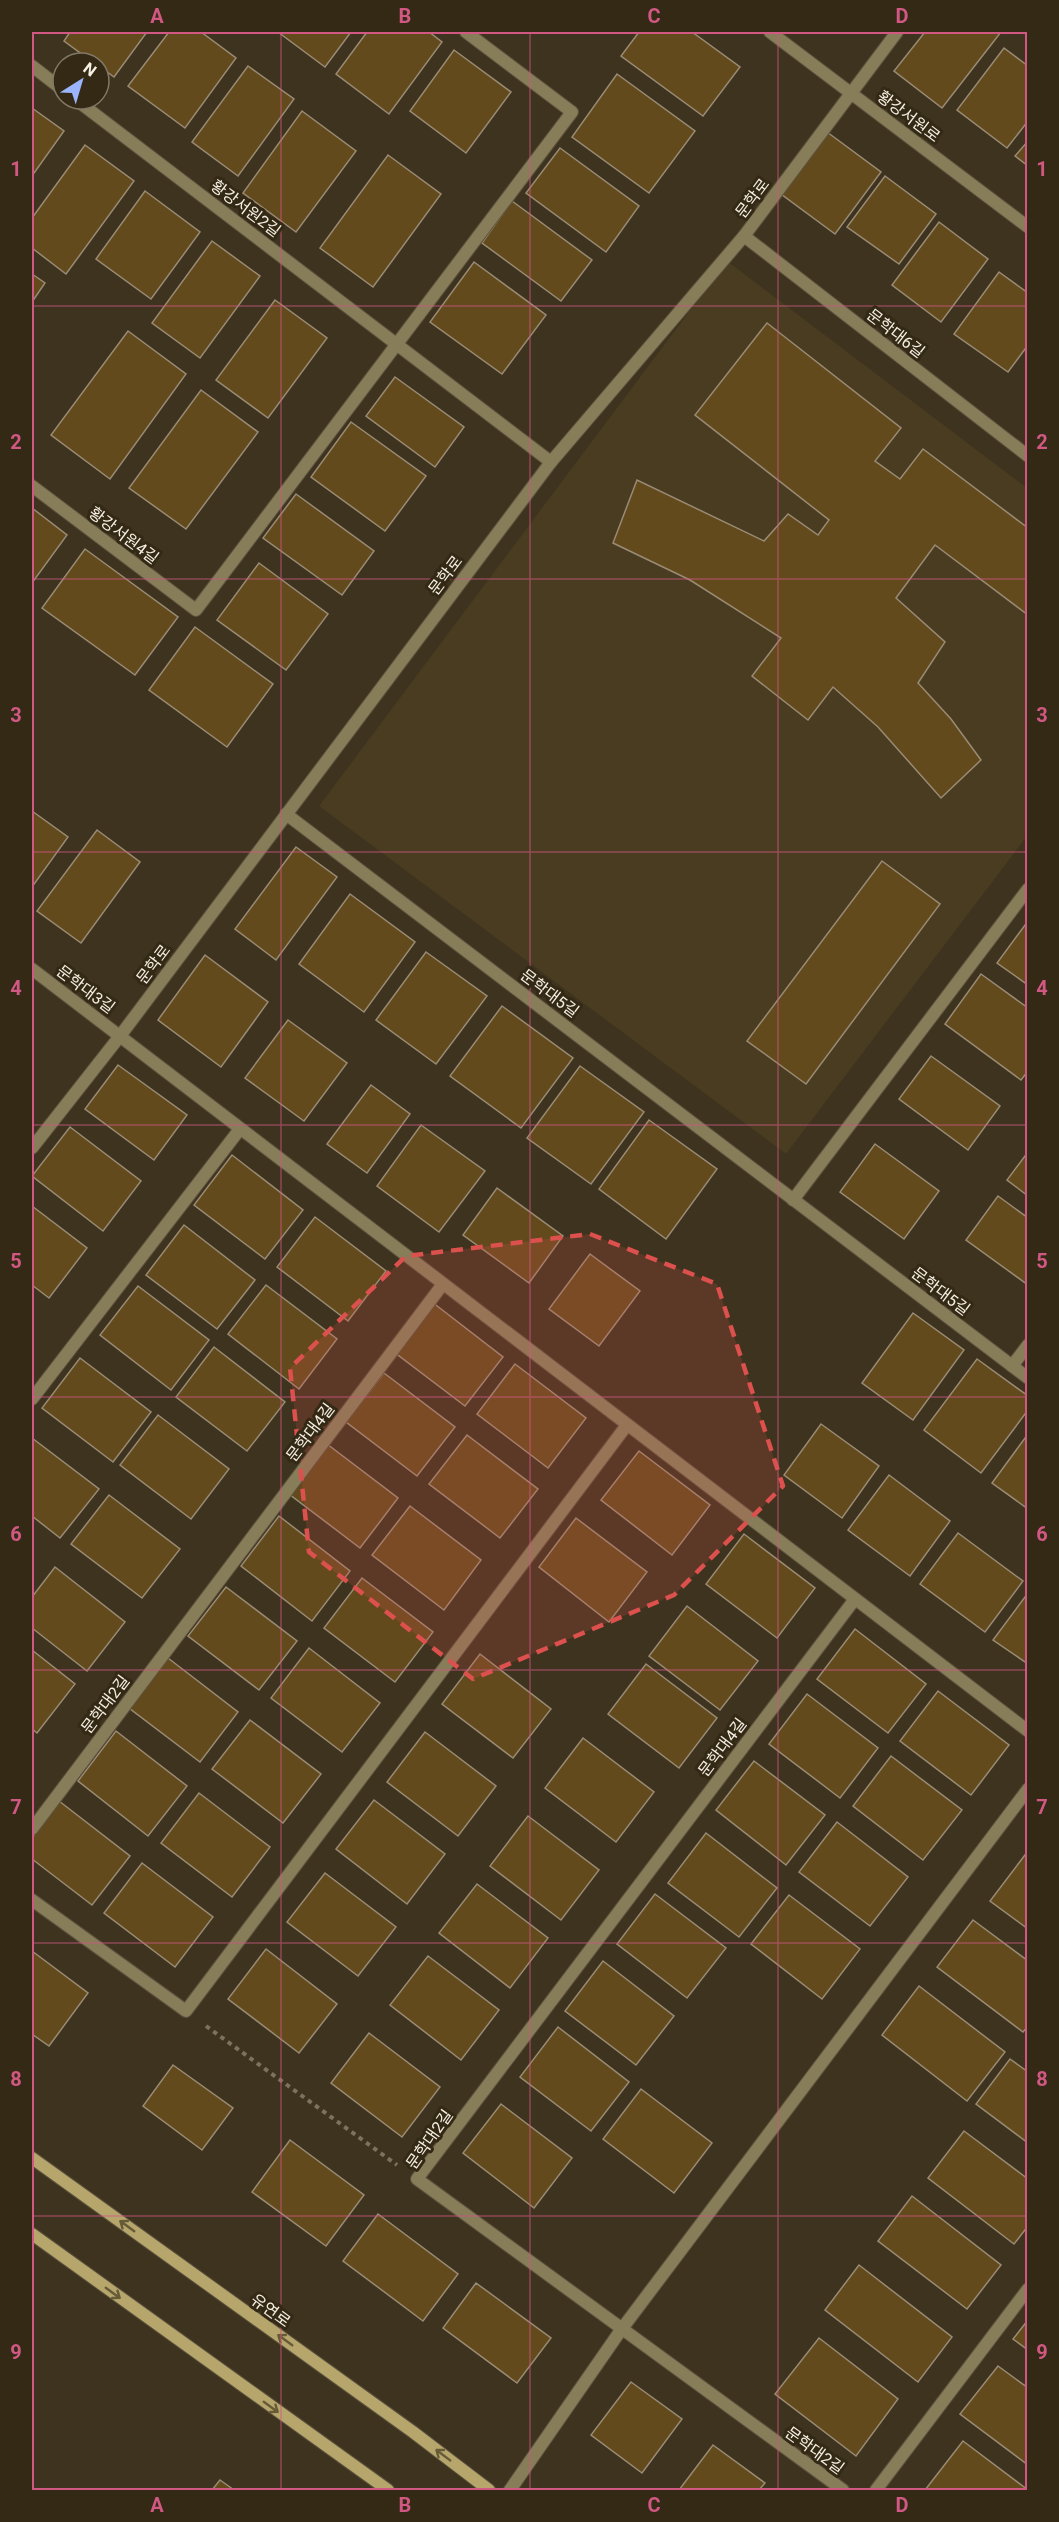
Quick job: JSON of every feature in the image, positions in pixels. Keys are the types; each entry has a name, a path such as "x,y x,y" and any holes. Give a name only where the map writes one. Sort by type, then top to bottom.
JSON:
{"street":[{"path":"397,344 572,112 466,32"},
{"name":"황강서원로","path":"770,32 1028,227"},
{"name":"문학로","path":"32,1148 120,1036 551,462 744,236 897,32"},
{"path":"32,66 51,81"},
{"name":"황강서원2길","path":"91,111 551,462"},
{"name":"문학대6길","path":"744,236 1028,456"},
{"name":"황강서원4길","path":"32,486 196,610 397,344"},
{"name":"문학대5길","path":"286,814 1028,1378"},
{"path":"793,1200 1028,889"},
{"name":"문학대3길","path":"32,969 120,1036"},
{"path":"120,1036 1028,1731"},
{"path":"32,1399 240,1129"},
{"name":"문학대4길","path":"204,1600 443,1284"},
{"path":"1012,1366 1028,1345"},
{"path":"32,1899 186,2012 627,1425"},
{"name":"문학대4길","path":"616,1915 855,1599"},
{"name":"문학대2길","path":"32,1829 204,1600"},
{"path":"510,2490 621,2330 825,2062 1028,1789"},
{"name":"문학대2길","path":"616,1915 417,2179 843,2490"},
{"name":"유연로","path":"32,2158 413,2432 489,2490"},
{"path":"32,2234 388,2490"},
{"path":"876,2490 1028,2289"}],"path":[{"path":"186,2012 417,2179"}],"highlighted area":[{"path":"590,1234 717,1284 783,1486 674,1595 473,1679 309,1552 290,1368 406,1256"}],"shaded area":[{"path":"727,261 1027,488 1027,836 786,1154 319,806"}],"building":[{"path":"70,32 147,32 114,77 111,75 111,51 78,51 64,41"},
{"path":"169,32 201,32 236,58 185,128 128,86"},
{"path":"278,32 351,32 325,67"},
{"path":"367,32 429,32 442,42 389,114 336,74"},
{"path":"639,32 692,32 740,67 703,116 621,56"},
{"path":"925,32 1001,32 942,108 894,71"},
{"path":"1004,48 1028,66 1028,121 1007,148 957,110"},
{"path":"454,50 511,92 466,153 410,111"},
{"path":"248,66 294,99 238,176 192,142"},
{"path":"617,74 695,131 649,193 572,137"},
{"path":"32,108 64,131 32,176"},
{"path":"302,111 356,151 296,232 243,193"},
{"path":"827,132 881,172 835,234 781,194"},
{"path":"1028,141 1028,166 1015,156"},
{"path":"85,145 134,181 66,274 32,248 32,218"},
{"path":"560,148 639,206 606,252 526,193"},
{"path":"388,155 441,194 373,287 320,248"},
{"path":"885,176 936,214 899,264 847,227"},
{"path":"145,191 200,232 151,299 96,259"},
{"path":"512,201 592,260 561,301 482,243"},
{"path":"939,222 988,259 941,322 892,285"},
{"path":"212,241 260,276 200,358 152,323"},
{"path":"474,262 546,315 502,374 430,322"},
{"path":"999,272 1028,293 1028,345 1008,372 954,334"},
{"path":"32,274 45,283 32,302"},
{"path":"275,300 327,338 268,418 216,380"},
{"path":"767,323 901,428 875,461 900,479 923,449 1028,528 1028,615 935,545 896,598 945,642 918,683 951,719 981,760 941,798 878,727 833,687 808,720 752,676 781,638 690,580 613,543 637,480 764,541 788,514 818,535 829,520 695,415"},
{"path":"128,331 186,374 110,479 51,435"},
{"path":"395,377 464,427 435,467 366,416"},
{"path":"201,390 258,432 186,529 129,488"},
{"path":"351,422 426,476 385,531 311,477"},
{"path":"296,494 374,551 342,595 263,538"},
{"path":"32,508 67,535 32,583"},
{"path":"85,549 178,617 135,675 42,608"},
{"path":"259,563 328,614 286,670 217,620"},
{"path":"195,627 273,684 227,747 149,690"},
{"path":"32,811 68,837 32,887"},
{"path":"97,830 140,862 81,943 37,911"},
{"path":"296,847 337,877 276,960 235,929"},
{"path":"882,861 940,904 806,1084 747,1041"},
{"path":"350,894 415,942 364,1012 299,964"},
{"path":"1028,921 1028,985 997,963"},
{"path":"426,952 487,996 436,1064 376,1020"},
{"path":"205,955 268,1002 221,1067 158,1020"},
{"path":"981,974 1028,1008 1028,1071 1021,1080 945,1024"},
{"path":"502,1006 573,1058 521,1128 450,1076"},
{"path":"288,1020 347,1063 304,1121 245,1078"},
{"path":"931,1056 1000,1106 968,1150 899,1099"},
{"path":"118,1065 187,1115 154,1160 85,1109"},
{"path":"580,1066 644,1112 591,1184 527,1138"},
{"path":"371,1085 410,1114 367,1173 327,1144"},
{"path":"649,1120 717,1169 666,1239 599,1189"},
{"path":"421,1125 485,1171 439,1232 377,1186"},
{"path":"70,1127 141,1181 103,1231 32,1176"},
{"path":"875,1144 939,1191 904,1239 840,1192"},
{"path":"1028,1152 1028,1196 1007,1180"},
{"path":"232,1155 303,1210 265,1259 194,1205"},
{"path":"497,1188 563,1236 529,1283 463,1235"},
{"path":"998,1196 1028,1218 1028,1285 966,1240"},
{"path":"32,1206 87,1248 49,1298 32,1285"},
{"path":"315,1217 386,1271 348,1321 277,1267"},
{"path":"184,1225 255,1280 217,1329 146,1275"},
{"path":"590,1254 640,1291 599,1346 549,1309"},
{"path":"266,1285 337,1339 299,1389 228,1334"},
{"path":"138,1286 209,1340 171,1390 100,1335"},
{"path":"432,1302 503,1357 465,1406 394,1352"},
{"path":"913,1313 964,1350 913,1420 862,1383"},
{"path":"214,1347 285,1402 247,1451 176,1397"},
{"path":"80,1358 151,1412 113,1462 42,1408"},
{"path":"977,1359 1028,1396 1028,1410 981,1473 924,1430"},
{"path":"515,1364 586,1418 548,1468 477,1414"},
{"path":"384,1373 455,1427 417,1476 346,1422"},
{"path":"158,1415 229,1469 191,1519 120,1465"},
{"path":"821,1424 879,1466 842,1518 784,1475"},
{"path":"1028,1434 1028,1509 992,1483"},
{"path":"467,1435 538,1489 500,1538 429,1484"},
{"path":"32,1438 99,1489 60,1538 32,1516"},
{"path":"327,1444 398,1498 360,1548 289,1494"},
{"path":"639,1451 710,1505 672,1555 601,1500"},
{"path":"889,1475 950,1521 910,1576 848,1530"},
{"path":"109,1495 180,1549 142,1598 71,1544"},
{"path":"410,1506 481,1560 444,1610 372,1555"},
{"path":"279,1516 350,1571 312,1621 241,1566"},
{"path":"576,1518 647,1572 609,1622 539,1567"},
{"path":"958,1533 1023,1581 985,1632 920,1584"},
{"path":"744,1534 815,1588 777,1638 706,1584"},
{"path":"55,1567 125,1622 87,1671 32,1628 32,1597"},
{"path":"362,1578 433,1632 395,1682 324,1628"},
{"path":"226,1587 297,1641 259,1690 188,1636"},
{"path":"1028,1593 1028,1664 993,1640"},
{"path":"687,1606 758,1661 720,1710 649,1656"},
{"path":"855,1629 926,1684 888,1733 817,1679"},
{"path":"309,1648 380,1703 342,1752 271,1698"},
{"path":"32,1650 75,1684 37,1733 32,1729"},
{"path":"480,1654 551,1709 513,1758 442,1704"},
{"path":"168,1658 238,1712 200,1762 129,1708"},
{"path":"646,1664 717,1718 679,1768 608,1714"},
{"path":"938,1691 1009,1745 971,1795 900,1741"},
{"path":"807,1694 878,1748 840,1798 769,1744"},
{"path":"250,1720 321,1774 283,1823 212,1769"},
{"path":"116,1731 187,1786 148,1836 78,1781"},
{"path":"425,1732 496,1786 458,1836 387,1782"},
{"path":"583,1738 654,1792 616,1842 545,1788"},
{"path":"891,1756 962,1810 923,1860 853,1806"},
{"path":"754,1761 825,1815 786,1865 716,1810"},
{"path":"199,1793 270,1847 232,1897 161,1843"},
{"path":"374,1800 445,1854 407,1904 336,1849"},
{"path":"59,1801 130,1856 92,1905 32,1859 32,1838"},
{"path":"528,1816 599,1870 561,1920 490,1866"},
{"path":"837,1822 908,1877 870,1926 799,1872"},
{"path":"706,1833 777,1888 739,1937 668,1883"},
{"path":"1025,1855 1028,1856 1028,1929 990,1901"},
{"path":"142,1863 213,1917 175,1967 104,1913"},
{"path":"325,1873 396,1927 358,1976 287,1922"},
{"path":"477,1884 548,1938 510,1988 439,1933"},
{"path":"655,1894 726,1948 687,1998 617,1944"},
{"path":"789,1895 860,1949 822,1999 751,1944"},
{"path":"973,1920 1028,1961 1028,2026 1023,2032 937,1967"},
{"path":"266,1949 337,2004 299,2053 228,1999"},
{"path":"32,1951 88,1993 49,2046 32,2034"},
{"path":"428,1956 499,2010 461,2060 390,2005"},
{"path":"603,1961 674,2016 636,2065 565,2011"},
{"path":"919,1986 1005,2052 967,2101 882,2035"},
{"path":"558,2027 629,2082 591,2131 520,2077"},
{"path":"369,2033 440,2087 402,2137 331,2083"},
{"path":"1010,2059 1028,2072 1028,2143 976,2104"},
{"path":"173,2065 233,2108 202,2150 143,2106"},
{"path":"641,2089 712,2143 674,2193 603,2139"},
{"path":"501,2104 572,2158 534,2208 463,2153"},
{"path":"964,2131 1028,2179 1028,2226 1014,2244 928,2178"},
{"path":"290,2140 364,2195 326,2246 252,2192"},
{"path":"912,2196 1001,2265 967,2309 878,2241"},
{"path":"378,2214 458,2274 423,2321 343,2261"},
{"path":"859,2265 952,2337 918,2382 825,2310"},
{"path":"476,2283 551,2338 517,2383 443,2328"},
{"path":"1028,2320 1028,2350 1013,2339"},
{"path":"819,2338 898,2399 856,2456 775,2394"},
{"path":"998,2366 1028,2388 1028,2465 960,2414"},
{"path":"631,2382 682,2419 642,2473 591,2435"},
{"path":"963,2441 1028,2490 925,2490"},
{"path":"713,2445 765,2483 759,2490 679,2490"},
{"path":"220,2480 234,2490 212,2490"}]}
